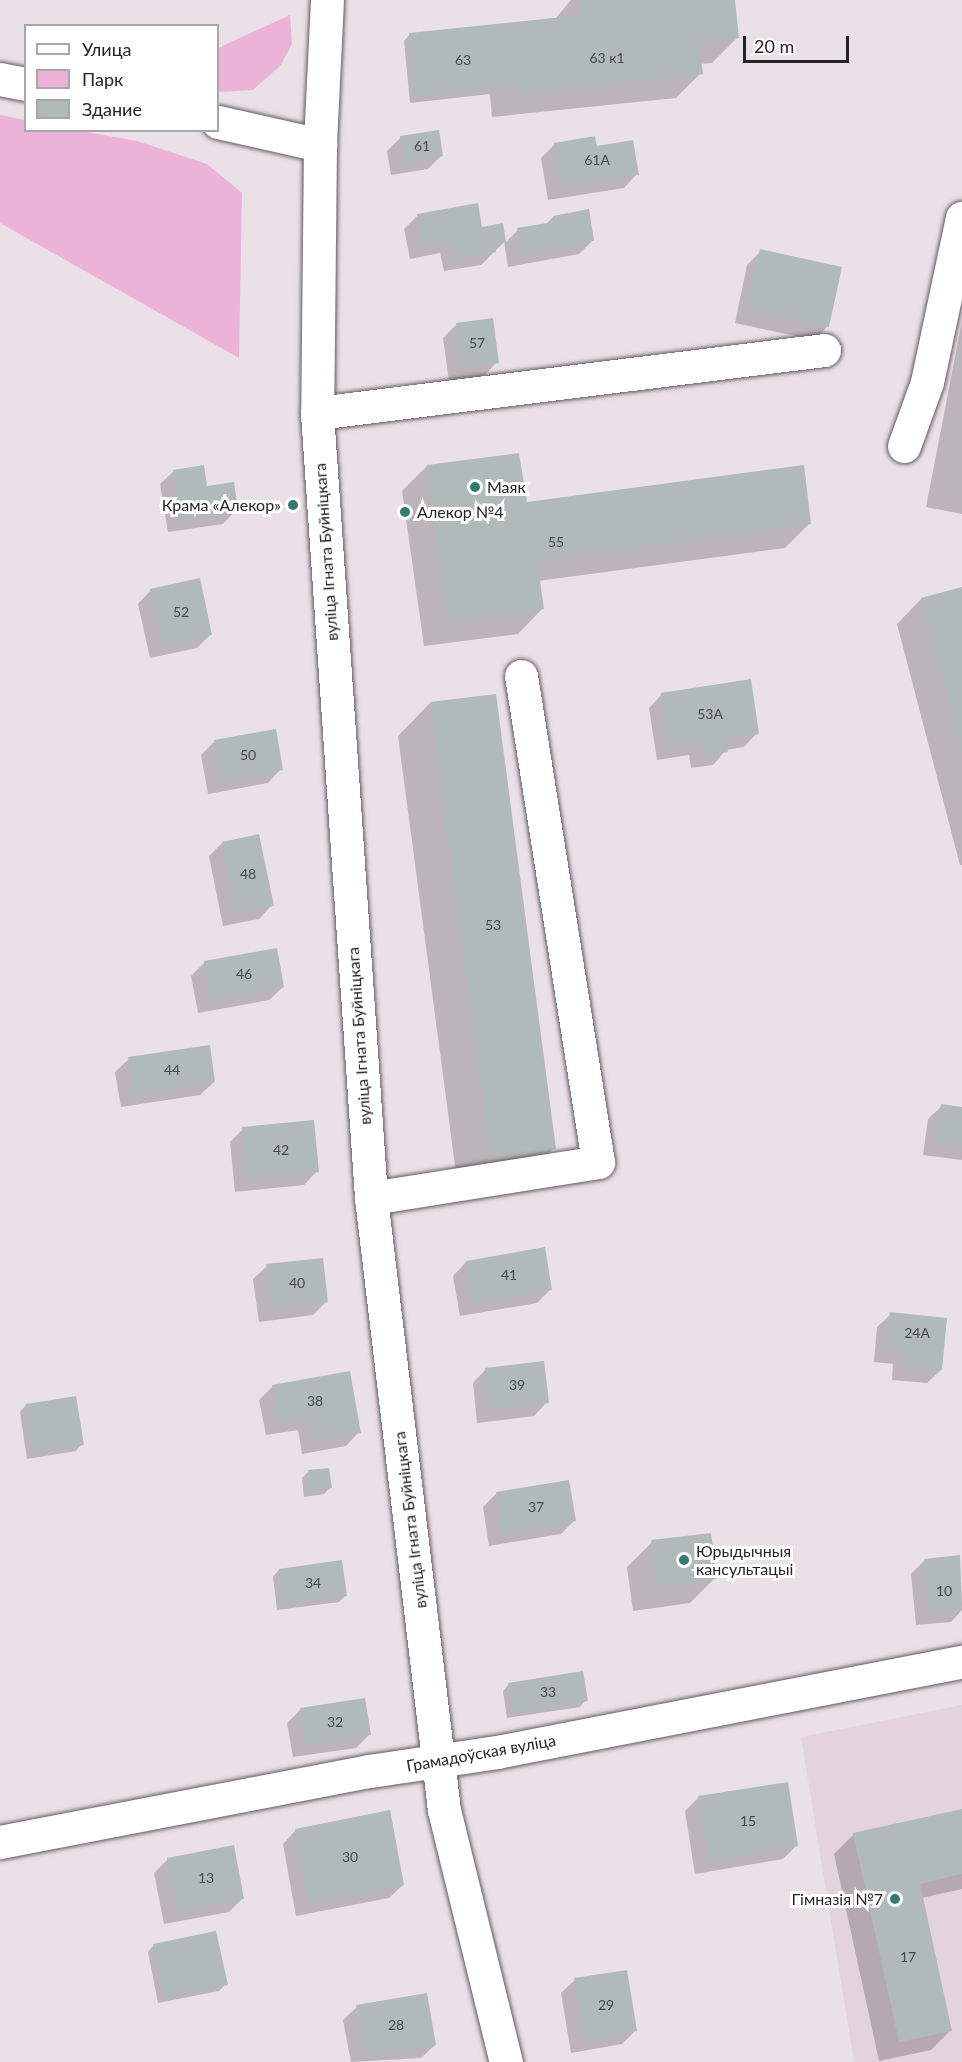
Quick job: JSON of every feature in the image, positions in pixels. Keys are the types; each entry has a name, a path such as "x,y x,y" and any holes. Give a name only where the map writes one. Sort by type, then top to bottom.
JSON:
{"street":[{"name":"вуліца Ігната Буйніцкага","path":"327,0 320,146 317,413 371,1198 440,1761 444,1810 506,2062"},
{"path":"0,79 24,84"},
{"path":"219,122 320,146"},
{"path":"904,446 927,382 962,218"},
{"path":"317,413 824,350"},
{"path":"371,1198 598,1162 521,676"},
{"name":"Грамадоўская вуліца","path":"0,1842 358,1773 440,1761 962,1662"}],"shaded area":[{"name":"Гімназія №7","path":"962,1705 962,2062 854,2062 801,1737"}],"green space":[{"path":"290,15 292,44 281,65 253,90 219,92 219,48"},
{"path":"0,115 24,120 24,132 87,132 137,141 207,164 242,193 239,358 0,223"}],"building":[{"path":"580,0 735,0 739,38 699,42 703,74 517,93 516,86 416,97 409,33 582,15"},
{"path":"439,130 443,156 404,162 400,136"},
{"path":"595,136 597,146 633,140 639,175 561,187 554,143"},
{"path":"478,203 482,227 503,223 506,242 495,245 496,252 457,259 454,241 423,246 417,214"},
{"path":"589,209 594,241 521,254 517,228 554,222 553,216"},
{"path":"760,249 842,267 829,327 747,309"},
{"path":"493,318 499,363 462,368 456,323"},
{"path":"519,453 527,502 804,465 811,524 537,560 544,609 448,622 427,465"},
{"path":"204,465 207,486 234,482 238,511 181,520 173,470"},
{"path":"200,578 212,635 163,646 150,589"},
{"path":"962,587 962,751 961,751 921,598"},
{"path":"751,679 759,734 726,739 728,752 704,756 702,742 670,747 661,693"},
{"path":"496,694 556,1149 490,1157 430,702"},
{"path":"276,729 283,770 221,781 214,740"},
{"path":"259,834 274,906 236,913 222,842"},
{"path":"277,948 284,987 211,1000 204,961"},
{"path":"210,1045 215,1082 134,1094 128,1057"},
{"path":"941,1104 962,1107 962,1146 936,1142"},
{"path":"314,1120 319,1172 248,1179 242,1127"},
{"path":"545,1247 552,1290 473,1303 466,1261"},
{"path":"323,1258 328,1302 272,1309 266,1264"},
{"path":"890,1312 947,1318 942,1370 905,1367 906,1351 886,1349"},
{"path":"544,1361 549,1403 490,1410 485,1368"},
{"path":"350,1371 361,1433 315,1441 311,1418 279,1423 272,1385"},
{"path":"76,1396 84,1445 34,1453 26,1404"},
{"path":"329,1468 332,1488 310,1491 308,1470"},
{"path":"569,1480 576,1521 503,1534 496,1492"},
{"name":"Юрыдычныя кансультацыі","path":"711,1533 717,1579 657,1587 651,1540"},
{"path":"960,1555 962,1609 929,1613 924,1559"},
{"path":"342,1560 347,1596 283,1605 279,1569"},
{"path":"583,1671 588,1701 513,1713 508,1683"},
{"path":"365,1698 371,1735 306,1745 300,1708"},
{"path":"788,1782 798,1846 708,1861 698,1796"},
{"path":"962,1809 962,1874 920,1884 952,2031 899,2042 853,1833"},
{"path":"390,1810 404,1885 310,1903 295,1829"},
{"path":"234,1845 244,1899 178,1912 167,1858"},
{"path":"216,1931 228,1985 164,1997 153,1944"},
{"path":"627,1970 637,2031 585,2040 574,1978"},
{"path":"427,1993 436,2045 365,2057 356,2005"}],"place":[{"name":"Маяк","path":"475,487"},
{"name":"Крама «Алекор»","path":"293,505"},
{"name":"Алекор №4","path":"405,512"},
{"name":"Юрыдычныя кансультацыі","path":"684,1560"},
{"name":"Гімназія №7","path":"895,1899"}]}
